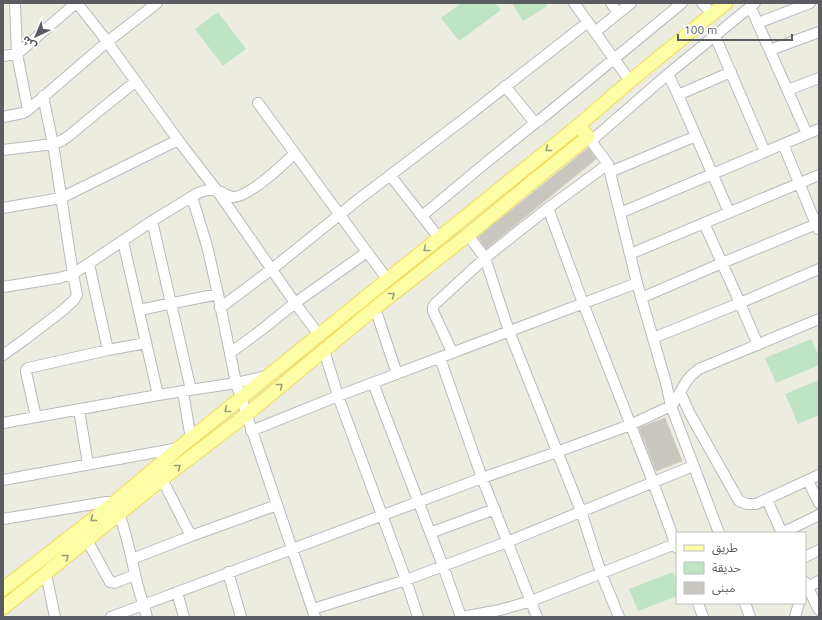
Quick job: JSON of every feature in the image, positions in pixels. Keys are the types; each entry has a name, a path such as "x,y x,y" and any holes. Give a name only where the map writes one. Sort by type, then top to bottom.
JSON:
{"main road":[{"path":"3,590 115,502 179,448 579,125 630,81 726,3"},
{"path":"3,608 162,479 246,414 376,308 589,139 579,125"}],"street":[{"path":"15,3 17,54 28,110"},
{"path":"3,56 17,54 76,3 107,42 178,140 218,192 319,335"},
{"path":"3,117 23,113 28,110 107,42 157,3"},
{"path":"574,3 630,81"},
{"path":"611,3 618,14"},
{"path":"595,32 631,3"},
{"path":"422,216 682,3"},
{"path":"702,3 712,14"},
{"path":"758,23 810,3"},
{"path":"719,532 671,406 637,283 609,168 589,139 753,5 758,23 807,134"},
{"path":"220,308 588,22"},
{"path":"770,50 819,32"},
{"path":"715,36 765,152"},
{"path":"678,95 731,72"},
{"path":"668,74 728,212"},
{"path":"788,90 819,78"},
{"path":"3,150 53,144 63,140 136,82"},
{"path":"505,86 535,123"},
{"path":"3,355 62,311 74,300 77,295 72,274 53,144 44,96"},
{"path":"258,103 388,280"},
{"path":"620,213 819,129"},
{"path":"452,352 433,308 435,304 485,258 548,208 609,168 696,136"},
{"path":"3,208 61,198 178,140"},
{"path":"641,298 722,263 818,226 783,144"},
{"path":"3,287 59,278 72,274 192,196 209,190 232,197 247,192 281,167 295,153"},
{"path":"390,175 439,238"},
{"path":"630,254 819,175"},
{"path":"192,196 218,294 236,384 314,613 507,542 693,466"},
{"path":"373,382 461,617 501,614 601,573 676,546 548,208"},
{"path":"152,221 171,304 187,391 191,439"},
{"path":"704,223 758,345"},
{"path":"468,235 485,258 509,331 581,511 601,573 619,617"},
{"path":"123,241 158,395"},
{"path":"230,353 295,303 367,252"},
{"path":"89,264 108,350"},
{"path":"653,338 819,269"},
{"path":"251,431 373,382 637,283"},
{"path":"139,310 218,294"},
{"path":"376,308 397,374"},
{"path":"110,617 126,614 144,605 228,572 630,425 671,406 684,384 699,369 819,319"},
{"path":"36,417 26,372 27,369 108,350 146,343"},
{"path":"324,350 338,396 383,516 418,617"},
{"path":"440,358 482,478 537,617"},
{"path":"3,423 158,395 236,384 270,375"},
{"path":"680,392 690,414 739,500 747,504 756,504 819,475"},
{"path":"79,410 88,464"},
{"path":"3,480 179,448"},
{"path":"162,479 191,536"},
{"path":"808,481 819,503"},
{"path":"767,500 782,532"},
{"path":"3,519 106,502 115,502 120,514 147,617"},
{"path":"132,559 277,505"},
{"path":"430,533 494,509"},
{"path":"784,532 819,515"},
{"path":"87,540 110,582 135,575"},
{"path":"806,556 819,550"},
{"path":"228,572 241,617"},
{"path":"46,574 55,617"},
{"path":"819,581 806,587 819,610"},
{"path":"177,592 184,617"},
{"path":"698,604 703,617"},
{"path":"745,604 750,617"},
{"path":"795,617 799,604"}],"green space":[{"path":"461,3 495,3 501,10 459,41 441,18"},
{"path":"512,3 545,3 547,6 523,21"},
{"path":"218,12 246,49 223,66 195,29"},
{"path":"811,339 819,356 819,365 776,383 765,358"},
{"path":"819,380 819,415 798,424 785,394"},
{"path":"673,572 676,580 676,596 638,611 629,589"}],"building":[{"path":"588,148 596,159 486,249 478,237"},
{"path":"665,418 682,461 656,471 639,428"}]}
